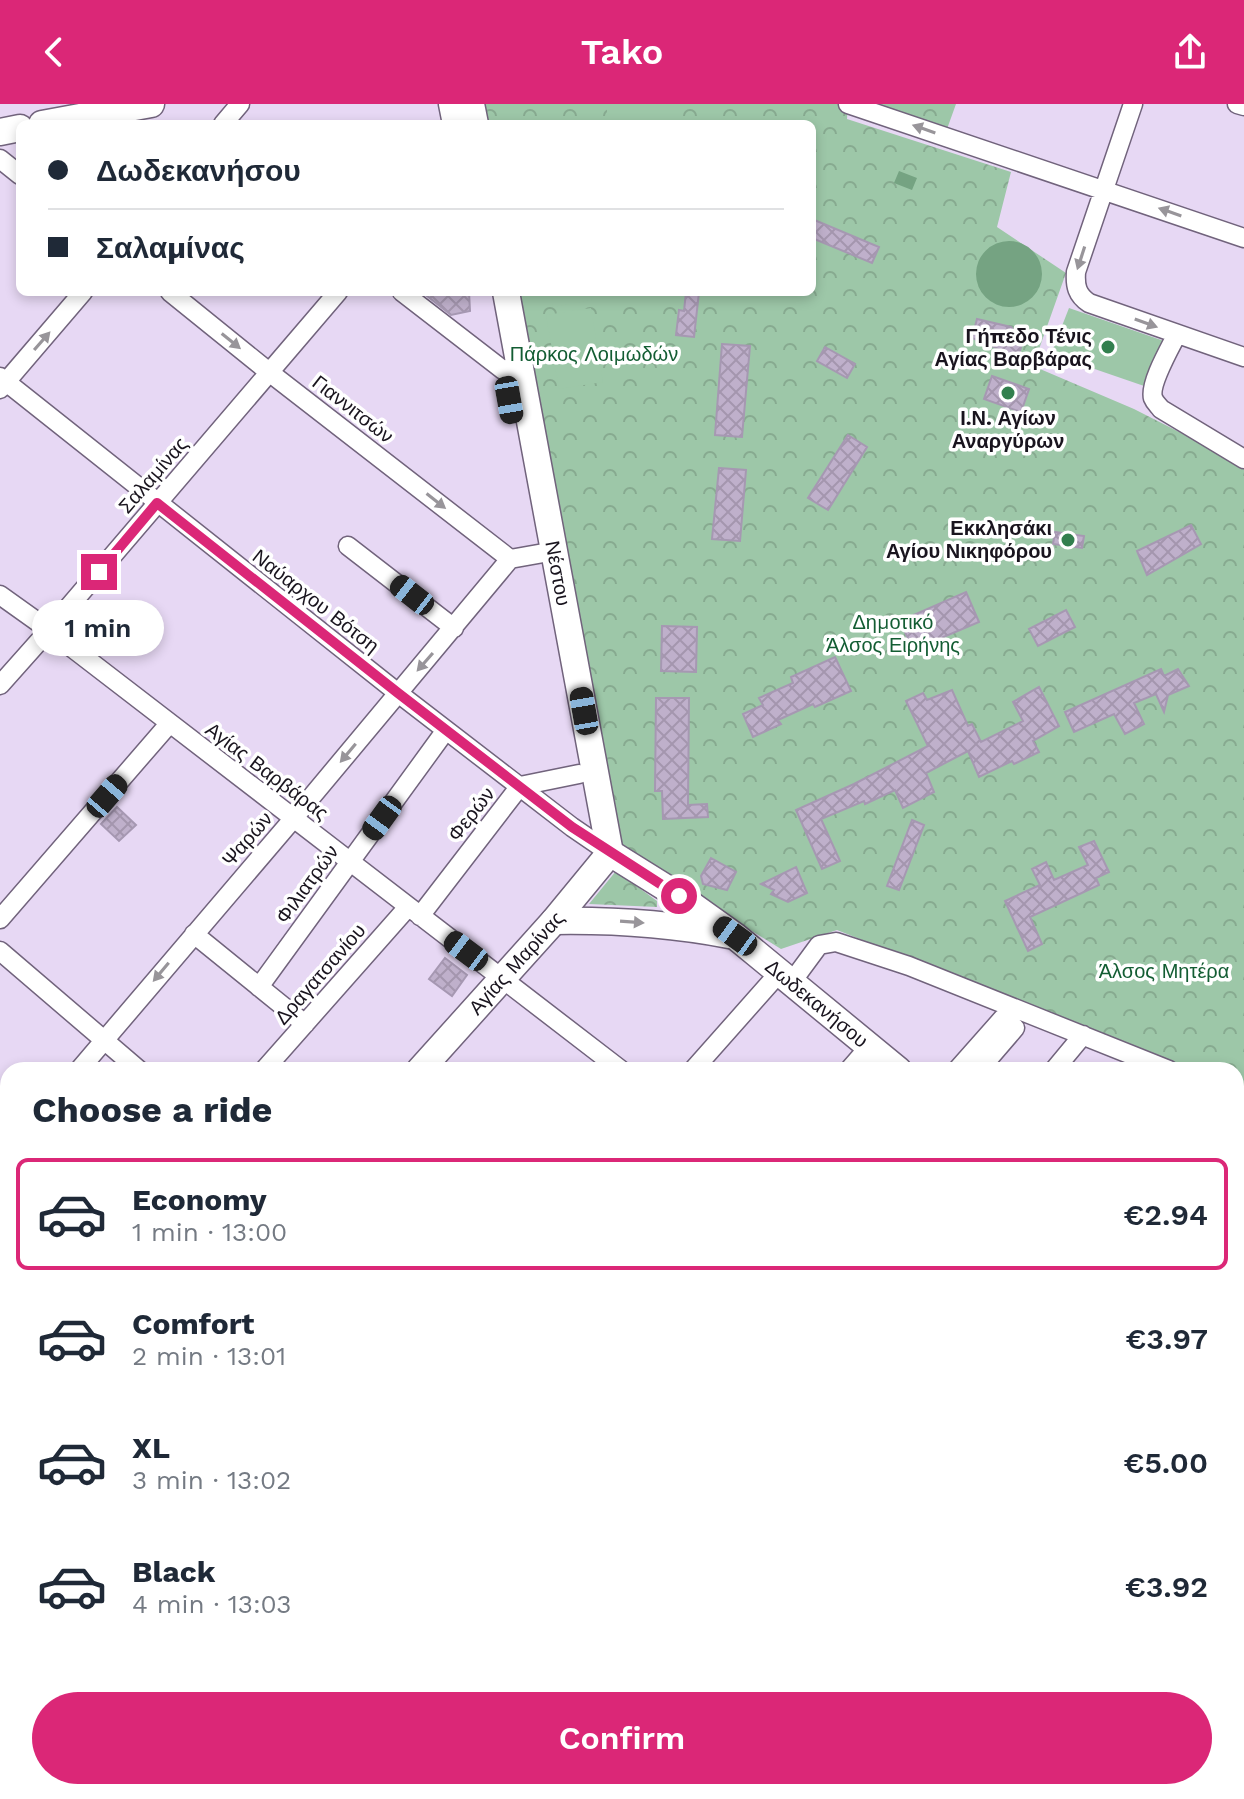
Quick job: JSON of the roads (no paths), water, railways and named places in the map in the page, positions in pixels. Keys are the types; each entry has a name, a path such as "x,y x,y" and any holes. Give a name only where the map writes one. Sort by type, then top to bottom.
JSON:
{"street":[{"path":"64,120 151,104"},
{"path":"226,120 240,104"},
{"path":"1133,104 1076,272 1077,290 1089,303 1244,357"},
{"path":"1237,104 1244,106"},
{"path":"858,105 1244,238"},
{"path":"0,159 16,172"},
{"path":"2,383 79,296"},
{"name":"Γιαννιτσών","path":"175,296 510,559"},
{"name":"Σαλαμίνας","path":"0,685 335,296"},
{"path":"408,296 511,368"},
{"name":"Νέστου","path":"489,296 511,368 601,846"},
{"name":"Νέστου","path":"506,296 511,368"},
{"path":"1177,334 1153,386 1156,403 1244,459"},
{"name":"Ναύαρχου Βότση","path":"2,383 398,693 601,846"},
{"path":"348,546 454,628"},
{"path":"510,559 546,552"},
{"name":"Νέστου","path":"546,552 579,774 601,846"},
{"name":"Ψαρών","path":"86,1062 510,559"},
{"name":"Αγίας Βαρβάρας","path":"0,595 611,1062"},
{"path":"0,919 169,724"},
{"name":"Φιλιατρών","path":"259,987 446,730"},
{"name":"Φερών","path":"414,912 520,786 579,774"},
{"name":"Αγίας Μαρίνας","path":"427,1062 554,921 601,846"},
{"name":"Δωδεκανήσου","path":"601,846 735,936 888,1062"},
{"name":"Δραγατσανίου","path":"271,1062 414,912"},
{"name":"Δωδεκανήσου","path":"554,921 634,922 735,936"},
{"path":"194,934 305,1024"},
{"path":"701,1062 819,945 836,942 909,966 1014,1016 1083,1035 1149,1062"},
{"path":"0,951 130,1062"},
{"path":"964,1062 1003,1018 1014,1016"},
{"path":"986,1062 1015,1028 1014,1016"},
{"path":"1061,1062 1083,1035"},
{"path":"856,1062 869,1047"}],"place":[{"name":"Γήπεδο Τένις Αγίας Βαρβάρας","path":"1108,347"},
{"name":"Ι.Ν. Αγίων Αναργύρων","path":"1008,393"},
{"name":"Εκκλησάκι Αγίου Νικηφόρου","path":"1068,540"}],"park label":[{"name":"Πάρκος Λοιμωδών","path":"594,354"},
{"name":"Δημοτικό Άλσος Ειρήνης","path":"893,634"},
{"name":"Άλσος Μητέρα","path":"1164,971"}]}
